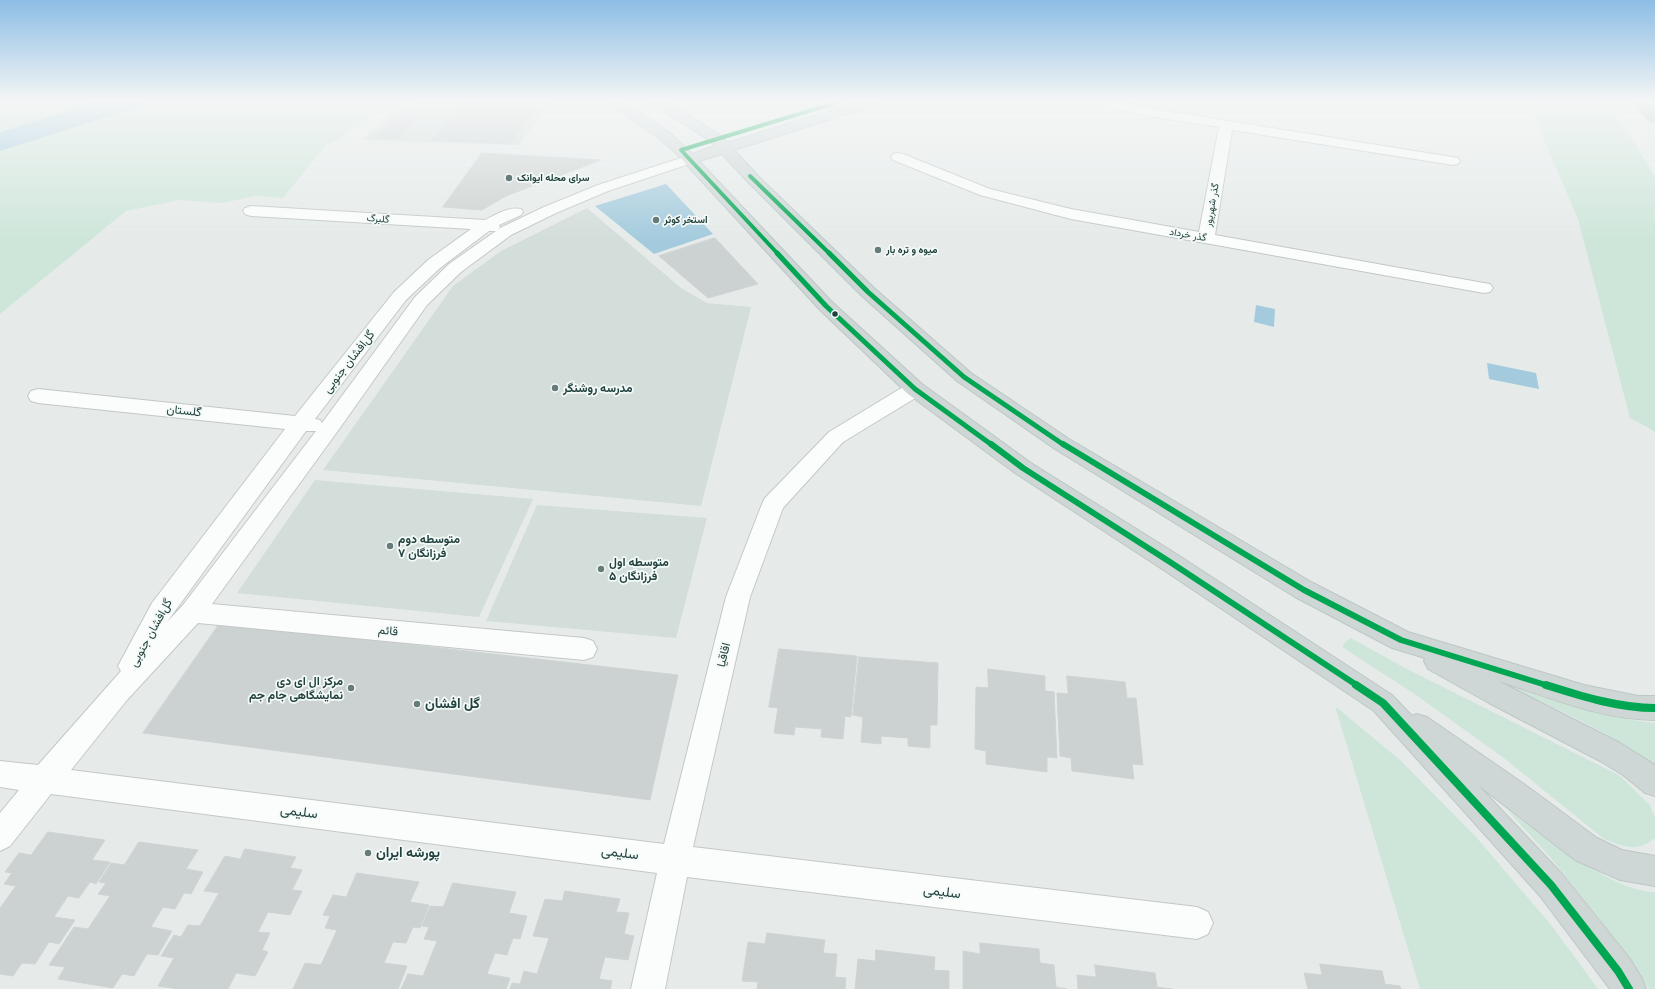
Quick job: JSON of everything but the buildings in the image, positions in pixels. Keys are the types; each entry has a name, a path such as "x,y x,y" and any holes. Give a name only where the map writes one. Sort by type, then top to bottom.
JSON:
{"main road":[{"path":"679,148 826,306 915,389 1023,468 1170,562 1383,703 1514,794 1586,849 1620,865 1655,871"},
{"path":"685,154 705,148"},
{"path":"723,148 760,187 868,292 964,377 1062,444 1304,590 1401,640 1485,688 1610,752 1642,771 1655,783"},
{"path":"1401,640 1584,697 1638,708 1655,708"},
{"path":"1383,703 1551,885 1618,971 1629,989"}],"street":[{"name":"گذر شهریور","path":"1206,238 1222,148"},
{"path":"1374,148 1453,161"},
{"name":"گل‌افشان جنوبی","path":"118,692 161,610 301,423 400,296 434,264 496,229 550,210 685,154"},
{"name":"گذر خرداد","path":"898,158 985,192 1071,214 1484,288"},
{"name":"گلبرگ","path":"251,211 496,229"},
{"name":"گل‌افشان جنوبی","path":"0,836 45,779 118,692 192,612 330,427 421,301 496,229"},
{"name":"اقاقیا","path":"648,989 675,860 738,597 773,504 836,438 915,389"},
{"name":"گلستان","path":"38,396 330,427"},
{"name":"قائم","path":"192,612 584,650"},
{"name":"سلیمی","path":"0,774 675,860 1197,923"}],"shaded area":[{"name":"مدرسه روشنگر","path":"587,208 681,288 707,303 751,307 701,506 323,470 453,286 501,251"},
{"name":"متوسطه دوم فرزانگان ۷","path":"315,480 533,499 479,617 237,593"},
{"name":"متوسطه اول فرزانگان ۵","path":"537,505 707,518 676,638 486,621"}],"green space":[{"path":"0,148 323,148 283,198 256,196 221,203 179,200 126,211 0,314"},
{"path":"1548,148 1637,148 1655,176 1655,435 1654,431 1630,418 1578,219"},
{"path":"1351,638 1405,668 1619,775 1650,805 1655,818 1655,838 1642,846 1636,847 1624,846 1604,839 1505,759 1416,695 1342,647 1346,641"},
{"path":"1490,679 1571,706 1613,716 1655,723 1655,767 1597,729"},
{"path":"1335,706 1400,760 1477,838 1552,926 1598,989 1420,989"},
{"path":"1506,809 1557,846 1599,872 1619,883 1638,889 1655,892 1655,989 1649,989 1600,920 1550,857"}],"water":[{"name":"استخر کوثر","path":"666,184 713,234 654,254 595,206"},
{"path":"1256,305 1275,309 1274,327 1254,322"},
{"path":"1487,363 1536,373 1539,389 1489,379"}],"transit line":[{"path":"687,148 681,150 826,306 915,389 1023,468 1170,562 1383,703 1551,885 1618,971 1629,989"},
{"path":"750,176 868,292 964,377 1062,444 1304,590 1401,640 1584,697 1638,708 1655,708"}],"place":[{"name":"سرای محله ایوانک","path":"509,178"},
{"name":"استخر کوثر","path":"656,220"},
{"name":"میوه و تره بار","path":"878,250"},
{"name":"مدرسه روشنگر","path":"555,388"},
{"name":"متوسطه دوم فرزانگان ۷","path":"390,546"},
{"name":"متوسطه اول فرزانگان ۵","path":"601,569"},
{"name":"مرکز ال ای دی نمایشگاهی جام جم","path":"351,688"},
{"name":"گل افشان","path":"417,704"},
{"name":"پورشه ایران","path":"368,853"}]}
